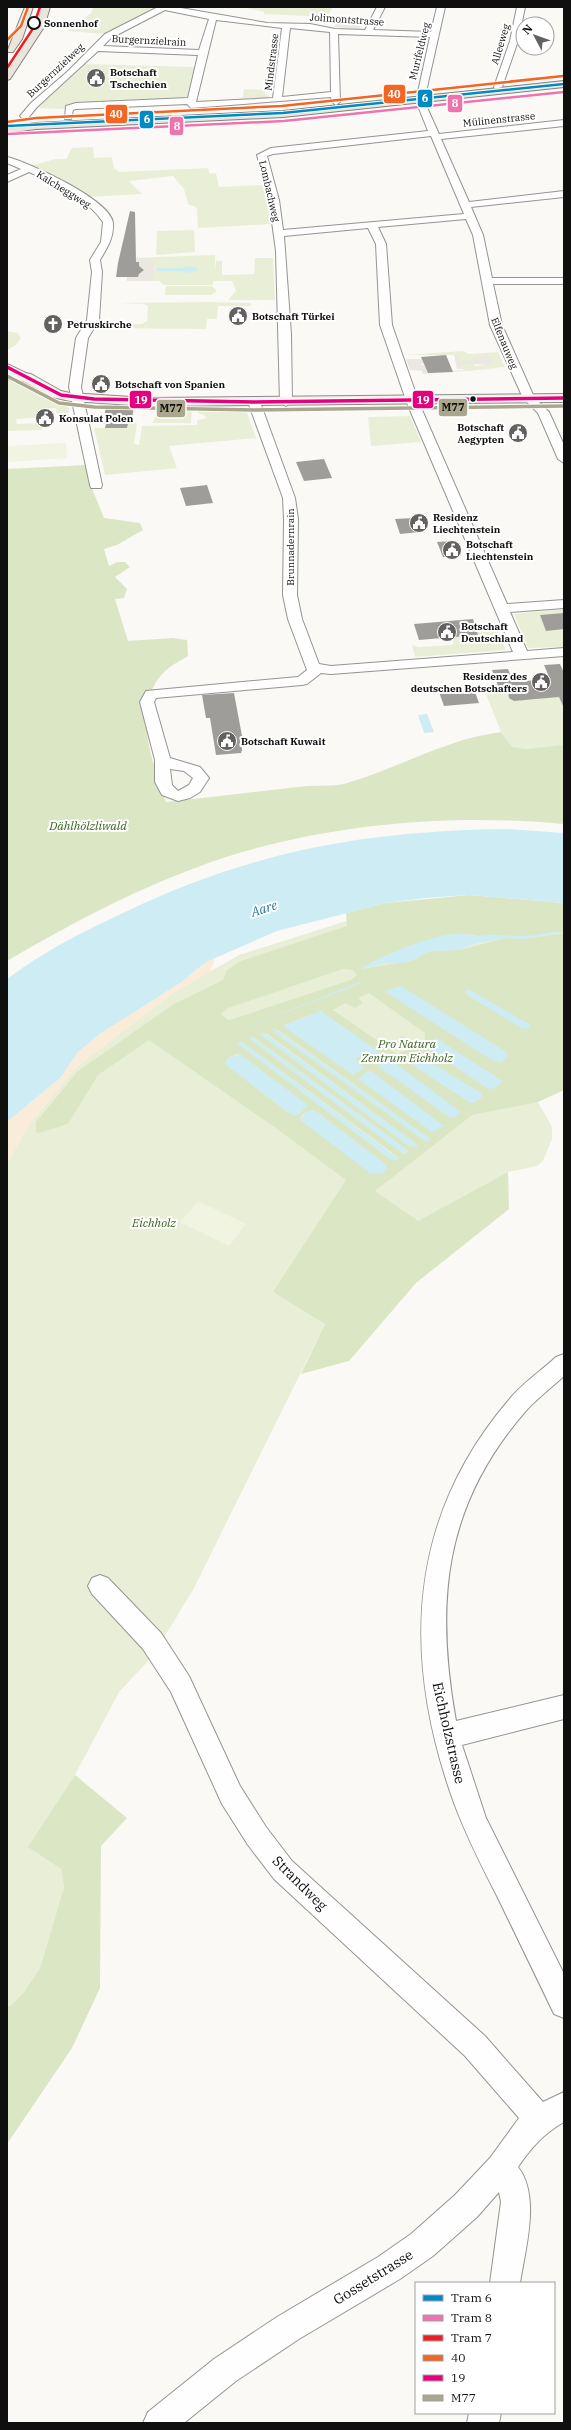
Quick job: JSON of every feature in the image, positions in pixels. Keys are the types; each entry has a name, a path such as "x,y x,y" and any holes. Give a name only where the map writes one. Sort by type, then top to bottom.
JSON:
{"main road":[{"path":"7,54 17,39 29,7"},
{"path":"34,35 32,30 39,7"},
{"path":"7,77 40,27 46,7"},
{"path":"7,130 36,126 251,116 420,100 563,84"},
{"path":"7,123 100,123"}],"street":[{"name":"Jolimontstrasse","path":"164,7 199,15 213,14 286,26 334,31 434,35"},
{"name":"Burgernzielweg","path":"25,116 94,48 118,29 164,7"},
{"path":"368,32 381,7"},
{"name":"Murifeldweg","path":"420,100 441,7"},
{"name":"Alleeweg","path":"498,87 514,41 521,7"},
{"path":"191,103 210,21 213,14"},
{"name":"Mindstrasse","path":"277,100 286,26"},
{"path":"68,117 69,108 76,106 336,98 334,31"},
{"name":"Burgernzielrain","path":"94,48 203,54"},
{"name":"Elfenauweg","path":"420,100 466,205 480,243 496,325 529,398 543,412 562,454"},
{"name":"Mülinenstrasse","path":"435,135 564,123"},
{"name":"Lombachweg","path":"286,402 285,334 279,233 274,200 262,156 264,153 435,135"},
{"name":"Kalcheggweg","path":"7,160 30,168 52,179 84,199 108,222 106,242 95,260 97,278 91,327 82,338 75,387 76,398 96,485"},
{"path":"7,179 30,168"},
{"path":"466,205 563,195"},
{"path":"279,233 470,216"},
{"path":"372,225 381,244 386,325 412,400 522,656"},
{"path":"488,281 564,281"},
{"path":"7,367 61,395 76,398 147,402 286,402 564,398"},
{"path":"7,375 26,377"},
{"name":"Brunnadernrain","path":"254,402 289,498 291,519 290,595 310,663 316,670"},
{"path":"502,609 564,604"},
{"path":"163,760 147,702 151,694 302,681 316,670 564,652"},
{"name":"Eichholzstrasse","path":"564,1363 525,1396 497,1428 470,1468 445,1530 437,1564 433,1631 435,1670 447,1736 463,1793 476,1823 564,2004"},
{"name":"Strandweg","path":"100,1586 152,1641 180,1684 231,1795 278,1864 474,2046 520,2096 539,2120"},
{"path":"447,1736 564,1707"},
{"name":"Gossetstrasse","path":"159,2423 225,2370 288,2328 389,2268 422,2245 466,2206 500,2168 523,2135 539,2120 564,2106"},
{"path":"500,2168 511,2182 516,2202 505,2282"}],"green space":[{"path":"94,7 151,7 152,9 106,34 67,31 91,13"},
{"path":"241,7 333,7 327,17 264,14 264,12"},
{"path":"84,64 196,67 188,98 69,106 64,109 35,108"},
{"path":"244,89 266,90 265,94 270,96 262,99 237,98 243,97"},
{"path":"93,147 94,158 112,157 114,168 119,172 208,168 210,174 216,173 219,187 263,185 271,224 198,228 197,208 188,204 184,189 173,176 129,181 142,194 87,197 30,166 55,159 66,159 72,148"},
{"path":"194,230 195,252 156,255 157,231"},
{"path":"215,255 215,269 216,261 222,261 222,275 254,274 255,258 273,258 275,300 228,300 236,291 232,281 213,281 213,285 164,285 159,281 151,281 152,276 154,277 155,263 153,264 144,258 129,258 139,263 128,263 128,258"},
{"path":"139,263 143,269 138,277"},
{"path":"166,286 212,286 217,291 211,295 165,295"},
{"path":"118,303 251,303 251,306 218,306 217,319 207,319 206,329 95,328 114,324 142,324 147,321 148,306 144,304"},
{"path":"7,331 18,333 21,338 16,345 7,350"},
{"path":"463,351 469,354 498,352 505,367 464,371 461,364 474,363 475,366 493,364 472,358 473,361 460,361 457,355 405,355"},
{"path":"7,379 17,380 69,408 69,413 57,414 56,408 42,409 43,417 16,419 17,424 40,423 42,430 7,431"},
{"path":"198,407 245,407 256,438 169,446 177,468 105,475 94,428 127,428 128,424 137,423 134,444 139,445 142,426 197,425 197,420 204,419 206,416 198,413"},
{"path":"155,409 192,409 191,423 152,423 156,416"},
{"path":"410,416 421,442 371,446 368,417"},
{"path":"66,443 67,458 7,462 7,446"},
{"name":"Dählhölzliwald","path":"86,465 91,486 104,518 140,523 143,530 117,545 104,549 109,566 117,562 125,562 130,567 115,577 127,589 124,598 115,599 128,641 173,638 187,640 188,656 170,667 157,680 150,696 147,713 147,732 150,750 166,802 307,786 342,784 366,777 442,747 501,732 512,747 526,749 564,745 564,824 476,820 387,824 342,830 256,848 214,861 134,893 57,932 7,961 7,469"},
{"path":"564,609 564,647 528,648 514,614"},
{"path":"497,627 506,650 415,657 412,645 419,647 451,645 454,643 452,637 478,635 476,628"},
{"path":"509,685 510,698 530,700 564,696 564,746 526,749 512,748 501,732 484,689"},
{"name":"Pro Natura Zentrum Eichholz","path":"469,895 564,903 564,932 521,937 464,934 444,935 378,959 361,969 415,960 426,952 431,951 459,950 506,938 524,939 564,933 564,1090 538,1102 472,1115 375,1191 418,1221 508,1172 509,1209 416,1283 349,1361 301,1374 325,1324 273,1292 346,1180 273,1126 149,1040 98,1075 68,1124 39,1133 36,1132 36,1122 78,1071 174,1004 223,980 227,970 241,961 347,926 346,913 386,903","holes":["343,969 353,970 357,975 351,980 233,1019 228,1020 221,1014 228,1008","369,993 425,1033 425,1040 416,1043 402,1036 398,1039 407,1050 397,1054 333,1010 345,1003 355,1008 363,1003 358,998","321,1011 372,1062 362,1056 356,1057 355,1059 364,1068 284,1025","278,1030 430,1139 425,1141 273,1031","266,1033 415,1143 418,1147 409,1146 261,1035","252,1036 406,1149 408,1152 404,1154 250,1039","242,1042 398,1157 389,1158 237,1043","236,1054 240,1054 289,1113 225,1064 227,1059","314,1110 387,1166 300,1117 306,1112"]},
{"name":"Eichholz","path":"564,909 564,1057 538,1102 552,1127 552,1139 543,1161 537,1166 508,1172 282,1296 325,1324 193,1590 152,1657 119,1692 75,1775 29,1847 61,1869 64,1887 40,1968 24,1992 10,2006 7,2006 7,1163 28,1126 76,1067 174,992 239,955 359,917"},
{"path":"198,1201 246,1224 229,1246 180,1222"},
{"path":"75,1775 127,1818 101,1846 100,1988 72,2048 7,2144 7,2006 10,2006 24,1992 40,1968 64,1887 61,1869 28,1847"}],"sand":[{"path":"215,958 210,972 174,992 76,1067 28,1126 7,1163 7,1122 61,1077 78,1052 101,1033 180,983 206,962"}],"shaded area":[{"path":"339,20 363,21 359,29 334,27"},
{"path":"128,258 144,258 159,262 155,263 154,276 158,278 152,278 152,281 127,281 127,277 138,277 139,272 143,271 139,268 139,263 128,263"},
{"path":"454,355 458,355 460,361 472,361 472,357 489,356 493,365 461,364 463,369 457,369"},
{"path":"406,359 422,359 424,363 419,365 424,365 428,372 505,368 423,374 422,371 410,370"}],"water":[{"path":"186,266 198,268 198,271 185,273 183,271 157,271 157,268 183,268"},
{"path":"427,714 434,732 424,733 418,715"},
{"name":"Aare","path":"507,829 564,833 564,903 469,895 425,898 386,903 277,931 206,962 180,983 101,1033 78,1052 61,1077 7,1122 7,979 49,951 123,913 171,892 217,874 263,860 310,848 357,840 405,834"},
{"path":"550,932 564,932 524,939 506,938 473,944 459,950 431,951 409,962 383,964 361,969 380,958 406,947 444,935 524,936"},
{"path":"360,982 362,983 229,1034"},
{"path":"401,986 505,1051 508,1057 500,1063 490,1059 384,991"},
{"path":"468,989 529,1024 530,1028 523,1029 467,995 465,992"},
{"path":"321,1011 382,1054 382,1056 372,1062 358,1056 355,1059 364,1068 353,1075 283,1026"},
{"path":"274,1028 429,1138 429,1140 427,1142 421,1138 273,1031"},
{"path":"263,1032 415,1143 418,1147 409,1146 261,1035"},
{"path":"251,1036 406,1149 407,1154 401,1152 250,1039"},
{"path":"436,1038 502,1082 493,1089 487,1088 424,1046"},
{"path":"239,1041 399,1159 395,1161 389,1158 238,1044"},
{"path":"414,1052 481,1093 483,1096 474,1103 469,1102 405,1060"},
{"path":"240,1054 308,1105 301,1113 295,1116 225,1064 227,1059"},
{"path":"386,1059 390,1059 461,1112 454,1118 449,1117 378,1066"},
{"path":"368,1071 371,1071 444,1126 432,1132 358,1079"},
{"path":"314,1110 384,1163 388,1169 381,1174 370,1173 300,1120 306,1112"}],"building":[{"path":"130,211 135,212 136,262 139,262 139,266 144,270 138,277 116,277 118,263"},
{"path":"446,355 453,372 428,373 421,357"},
{"path":"106,406 134,407 131,424 128,424 127,428 105,428 106,424 103,424"},
{"path":"324,459 332,478 304,481 296,462"},
{"path":"207,485 213,503 186,506 180,488"},
{"path":"414,518 420,532 400,534 395,519"},
{"name":"Botschaft Liechtenstein","path":"454,541 459,556 443,557 437,542"},
{"path":"564,613 564,629 546,631 540,615"},
{"name":"Botschaft Deutschland","path":"473,619 478,635 419,640 414,624"},
{"name":"Residenz des deutschen Botschafters","path":"560,664 564,673 564,708 559,697 514,701 509,698 507,685 498,686 492,670 508,669 513,682 550,679 544,665"},
{"path":"474,689 479,703 444,706 439,692"},
{"path":"234,693 242,736 240,737 242,750 241,753 216,755 210,718 206,718 202,695"}],"tram line":[{"name":"7","path":"7,68 32,30 40,7"},
{"name":"6","path":"7,126 283,113 564,84"},
{"name":"8","path":"7,134 284,121 564,92"}],"transit line":[{"name":"40","path":"7,40 21,26 28,7"},
{"name":"40","path":"7,122 36,118 282,106 563,76"},
{"name":"19","path":"7,367 61,395 94,399 254,402 564,398"},
{"name":"M77","path":"7,376 59,403 94,407 254,410 564,406"}],"place":[{"name":"Sonnenhof","path":"34,23"},
{"name":"Botschaft Tschechien","path":"96,78"},
{"name":"Botschaft Türkei","path":"238,316"},
{"name":"Petruskirche","path":"53,324"},
{"name":"Botschaft von Spanien","path":"101,384"},
{"name":"Konsulat Polen","path":"45,418"},
{"name":"Botschaft Aegypten","path":"518,433"},
{"name":"Residenz Liechtenstein","path":"419,523"},
{"name":"Botschaft Liechtenstein","path":"452,550"},
{"name":"Botschaft Deutschland","path":"447,632"},
{"name":"Residenz des deutschen Botschafters","path":"541,682"},
{"name":"Botschaft Kuwait","path":"227,741"}]}
